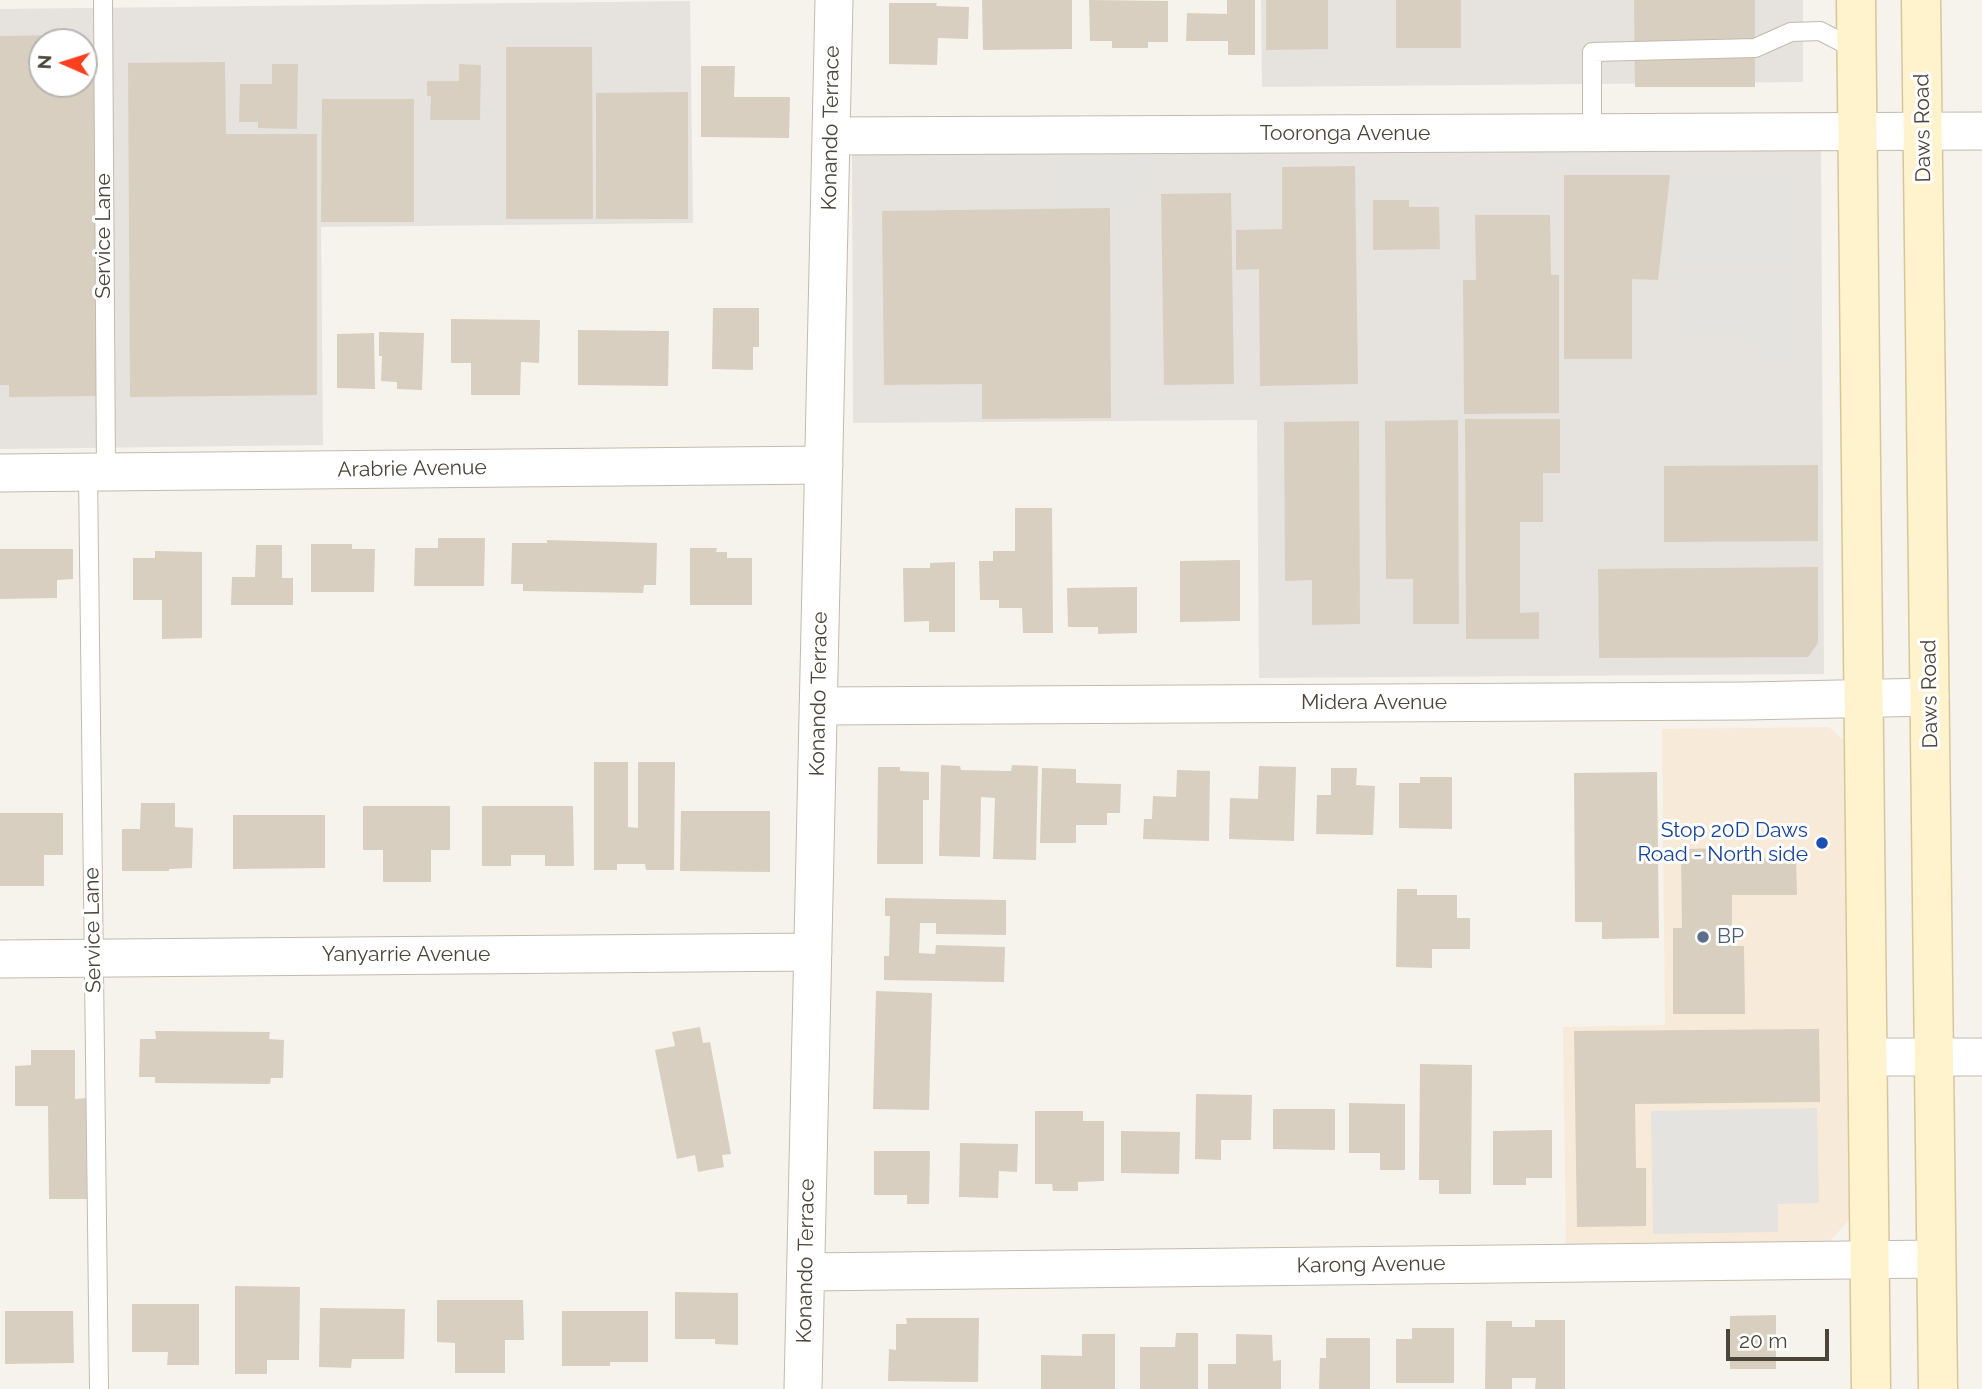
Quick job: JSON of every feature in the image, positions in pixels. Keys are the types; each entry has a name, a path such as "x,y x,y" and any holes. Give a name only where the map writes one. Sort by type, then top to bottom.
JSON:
{"main road":[{"path":"1856,0 1871,1389"},
{"name":"Daws Road","path":"1921,0 1938,1389"}],"street":[{"name":"Konando Terrace","path":"803,1389 834,0"},
{"name":"Tooronga Avenue","path":"831,136 1982,131"},
{"name":"Arabrie Avenue","path":"0,473 824,465"},
{"name":"Midera Avenue","path":"818,706 1747,701 1930,697"},
{"name":"Yanyarrie Avenue","path":"0,959 813,953"},
{"path":"1867,1058 1982,1057"},
{"name":"Karong Avenue","path":"806,1272 1936,1259"}],"lane":[{"name":"Service Lane","path":"99,1389 94,957 103,0"},
{"path":"1592,133 1592,52 1755,48 1791,32 1812,31 1820,31 1857,50"}],"shaded area":[{"path":"1261,0 1803,0 1803,82 1262,87"},
{"path":"690,1 693,223 321,227 323,445 0,449 0,9"},
{"path":"1821,145 1824,674 1259,678 1257,420 853,423 852,152"},
{"path":"1057,156 1151,156 1149,208 1057,209"},
{"path":"1792,173 1796,263 1669,265 1670,175"},
{"path":"1799,271 1799,364 1747,364 1746,334 1667,335 1666,272"},
{"path":"1829,727 1848,744 1853,1216 1828,1243 1566,1247 1563,1027 1665,1025 1662,729"},
{"path":"1817,1108 1819,1203 1778,1204 1778,1232 1653,1234 1651,1111"}],"building":[{"path":"982,0 1072,0 1072,49 983,50"},
{"path":"1089,0 1168,1 1168,42 1148,42 1148,48 1112,48 1112,41 1090,41"},
{"path":"1227,0 1255,0 1255,55 1228,55 1228,41 1186,41 1187,13 1227,14"},
{"path":"1266,0 1328,0 1328,49 1266,50"},
{"path":"1396,0 1461,0 1461,48 1396,48"},
{"path":"1634,0 1755,0 1755,87 1635,87"},
{"path":"889,3 937,3 936,6 969,7 968,39 938,38 937,65 889,64"},
{"path":"0,36 28,36 28,98 98,98 99,80 101,396 9,397 9,385 0,385"},
{"path":"506,47 592,47 593,219 506,219"},
{"path":"225,62 226,134 317,134 317,395 130,397 128,63"},
{"path":"272,64 298,64 297,129 258,128 258,122 239,122 240,84 272,84"},
{"path":"459,64 481,65 480,120 430,120 431,96 427,96 427,81 459,81"},
{"path":"701,66 735,66 734,97 790,97 789,138 701,137"},
{"path":"688,92 688,219 596,219 596,93"},
{"path":"322,99 414,99 414,222 321,222"},
{"path":"1355,166 1358,384 1260,386 1259,269 1236,270 1236,230 1282,229 1282,167"},
{"path":"1564,175 1670,175 1658,280 1632,279 1632,359 1564,359"},
{"path":"1231,193 1234,384 1164,385 1161,194"},
{"path":"1373,200 1409,200 1409,207 1439,207 1440,249 1373,250"},
{"path":"1110,208 1111,418 982,419 982,384 884,385 882,211"},
{"path":"1475,215 1550,215 1551,275 1559,275 1559,413 1464,414 1463,280 1476,280"},
{"path":"713,308 759,308 759,347 753,347 753,370 712,369"},
{"path":"451,319 540,320 539,363 521,362 520,395 471,395 471,363 451,363"},
{"path":"578,330 669,331 668,386 578,385"},
{"path":"379,332 424,333 422,390 397,389 397,382 381,381"},
{"path":"374,333 375,389 337,388 337,334"},
{"path":"1465,419 1560,419 1560,473 1543,473 1543,522 1520,522 1520,613 1539,612 1539,639 1466,639"},
{"path":"1458,420 1459,624 1413,624 1413,579 1386,579 1385,421"},
{"path":"1359,421 1360,624 1312,625 1312,580 1285,581 1284,422"},
{"path":"1818,465 1818,541 1664,542 1664,466"},
{"path":"1015,508 1052,508 1053,633 1023,633 1022,608 999,608 999,600 980,600 979,561 993,561 993,551 1015,551"},
{"path":"438,538 485,538 484,586 414,586 415,548 438,548"},
{"path":"547,540 657,543 656,585 644,585 643,593 523,591 523,584 511,584 512,543 547,543"},
{"path":"311,544 352,544 352,549 375,549 374,592 311,592"},
{"path":"256,545 282,545 282,578 293,578 293,605 231,605 232,577 255,577"},
{"path":"690,548 717,548 716,552 727,552 727,558 752,558 752,605 690,605"},
{"path":"0,549 73,549 73,579 57,580 57,598 0,599"},
{"path":"155,551 202,552 202,638 162,639 162,600 133,600 133,558 155,558"},
{"path":"1240,560 1240,621 1180,622 1180,561"},
{"path":"955,562 955,632 929,632 929,621 904,622 903,568 930,568 930,563"},
{"path":"1818,567 1818,643 1808,657 1599,658 1598,569"},
{"path":"1137,587 1137,633 1098,634 1098,627 1068,627 1067,588"},
{"path":"594,762 628,762 628,827 638,828 638,762 675,762 674,870 646,870 645,864 617,864 617,870 594,870"},
{"path":"941,765 960,766 961,770 1011,771 1012,765 1038,766 1036,860 993,859 995,798 981,797 980,857 939,856"},
{"path":"1259,766 1296,767 1294,841 1229,839 1230,798 1258,799"},
{"path":"878,767 900,767 900,771 929,772 929,800 923,800 923,864 877,864"},
{"path":"1042,768 1076,769 1076,783 1121,784 1120,813 1107,813 1107,825 1076,825 1076,843 1040,843"},
{"path":"1331,768 1357,768 1356,785 1375,786 1373,835 1316,834 1317,795 1331,795"},
{"path":"1177,770 1210,771 1209,841 1143,839 1144,819 1152,819 1153,796 1176,797"},
{"path":"1657,772 1659,938 1602,939 1602,922 1575,922 1574,773"},
{"path":"1420,777 1452,777 1452,829 1399,828 1399,783 1420,783"},
{"path":"141,803 175,803 175,827 193,828 192,868 122,871 122,829 140,829"},
{"path":"363,806 450,806 450,850 431,850 431,882 383,882 383,850 363,850"},
{"path":"482,806 573,806 574,866 545,866 545,855 511,855 511,866 482,866"},
{"path":"681,811 770,811 770,872 680,871"},
{"path":"0,813 63,813 63,855 44,855 44,886 0,886"},
{"path":"233,815 325,815 325,868 233,869"},
{"name":"BP","path":"1733,848 1733,859 1796,858 1797,895 1732,895 1732,946 1744,946 1745,1014 1673,1014 1673,928 1682,928 1681,849"},
{"path":"1397,889 1417,889 1417,895 1457,895 1457,918 1470,918 1470,949 1432,949 1432,968 1396,967"},
{"path":"885,898 1006,900 1006,935 936,934 936,923 920,923 919,953 935,954 936,945 1005,947 1004,982 884,980 884,956 889,956 890,916 885,916"},
{"path":"876,991 932,993 929,1110 873,1109"},
{"path":"700,1027 703,1043 710,1042 731,1154 722,1155 724,1167 698,1172 695,1155 677,1159 655,1050 675,1046 672,1032"},
{"path":"1819,1029 1820,1102 1635,1104 1636,1168 1646,1168 1646,1226 1577,1227 1574,1031"},
{"path":"155,1031 270,1032 269,1039 284,1040 283,1078 271,1078 270,1084 155,1083 155,1077 139,1077 140,1039 156,1039"},
{"path":"31,1050 75,1050 75,1099 86,1098 87,1199 49,1199 48,1106 15,1106 15,1066 31,1065"},
{"path":"1420,1064 1472,1065 1471,1194 1439,1194 1439,1180 1419,1180"},
{"path":"1196,1094 1252,1095 1251,1140 1221,1140 1221,1160 1195,1159"},
{"path":"1349,1103 1405,1104 1405,1170 1380,1170 1380,1153 1349,1153"},
{"path":"1273,1109 1335,1109 1335,1150 1273,1149"},
{"path":"1035,1111 1083,1111 1083,1121 1104,1121 1104,1181 1078,1182 1078,1191 1053,1191 1052,1184 1035,1184"},
{"path":"1552,1130 1552,1178 1526,1178 1526,1185 1493,1185 1493,1131"},
{"path":"1121,1131 1180,1132 1179,1174 1121,1173"},
{"path":"960,1143 1018,1144 1017,1172 999,1171 998,1198 959,1197"},
{"path":"874,1151 930,1151 929,1204 907,1204 907,1195 874,1195"},
{"path":"235,1286 300,1287 299,1360 267,1360 267,1374 235,1374"},
{"path":"675,1292 738,1293 738,1345 715,1344 715,1339 675,1339"},
{"path":"437,1300 523,1300 524,1340 505,1340 505,1373 455,1373 455,1343 437,1342"},
{"path":"132,1304 199,1304 199,1365 167,1365 168,1352 132,1352"},
{"path":"320,1308 405,1309 404,1359 352,1359 351,1368 319,1367"},
{"path":"5,1311 73,1311 74,1363 5,1364"},
{"path":"562,1311 648,1311 648,1362 610,1362 610,1366 562,1366"},
{"path":"1776,1315 1776,1369 1730,1369 1730,1316"},
{"path":"906,1318 979,1318 978,1382 888,1381 889,1349 896,1350 896,1324 907,1324"},
{"path":"1535,1320 1565,1320 1565,1389 1535,1389 1536,1378 1512,1378 1512,1389 1485,1389 1486,1321 1512,1321 1512,1327 1535,1327"},
{"path":"1412,1328 1454,1328 1454,1383 1396,1383 1396,1339 1412,1339"},
{"path":"1176,1333 1198,1333 1198,1389 1140,1389 1140,1347 1175,1347"},
{"path":"1082,1334 1115,1334 1115,1389 1041,1389 1041,1355 1082,1356"},
{"path":"1236,1334 1272,1335 1273,1361 1281,1360 1281,1389 1208,1389 1208,1364 1236,1364"},
{"path":"1326,1338 1370,1338 1370,1389 1319,1389 1320,1358 1326,1358"}],"place":[{"name":"Stop 20D Daws Road - North side","path":"1822,843"},
{"name":"BP","path":"1703,937"}]}
